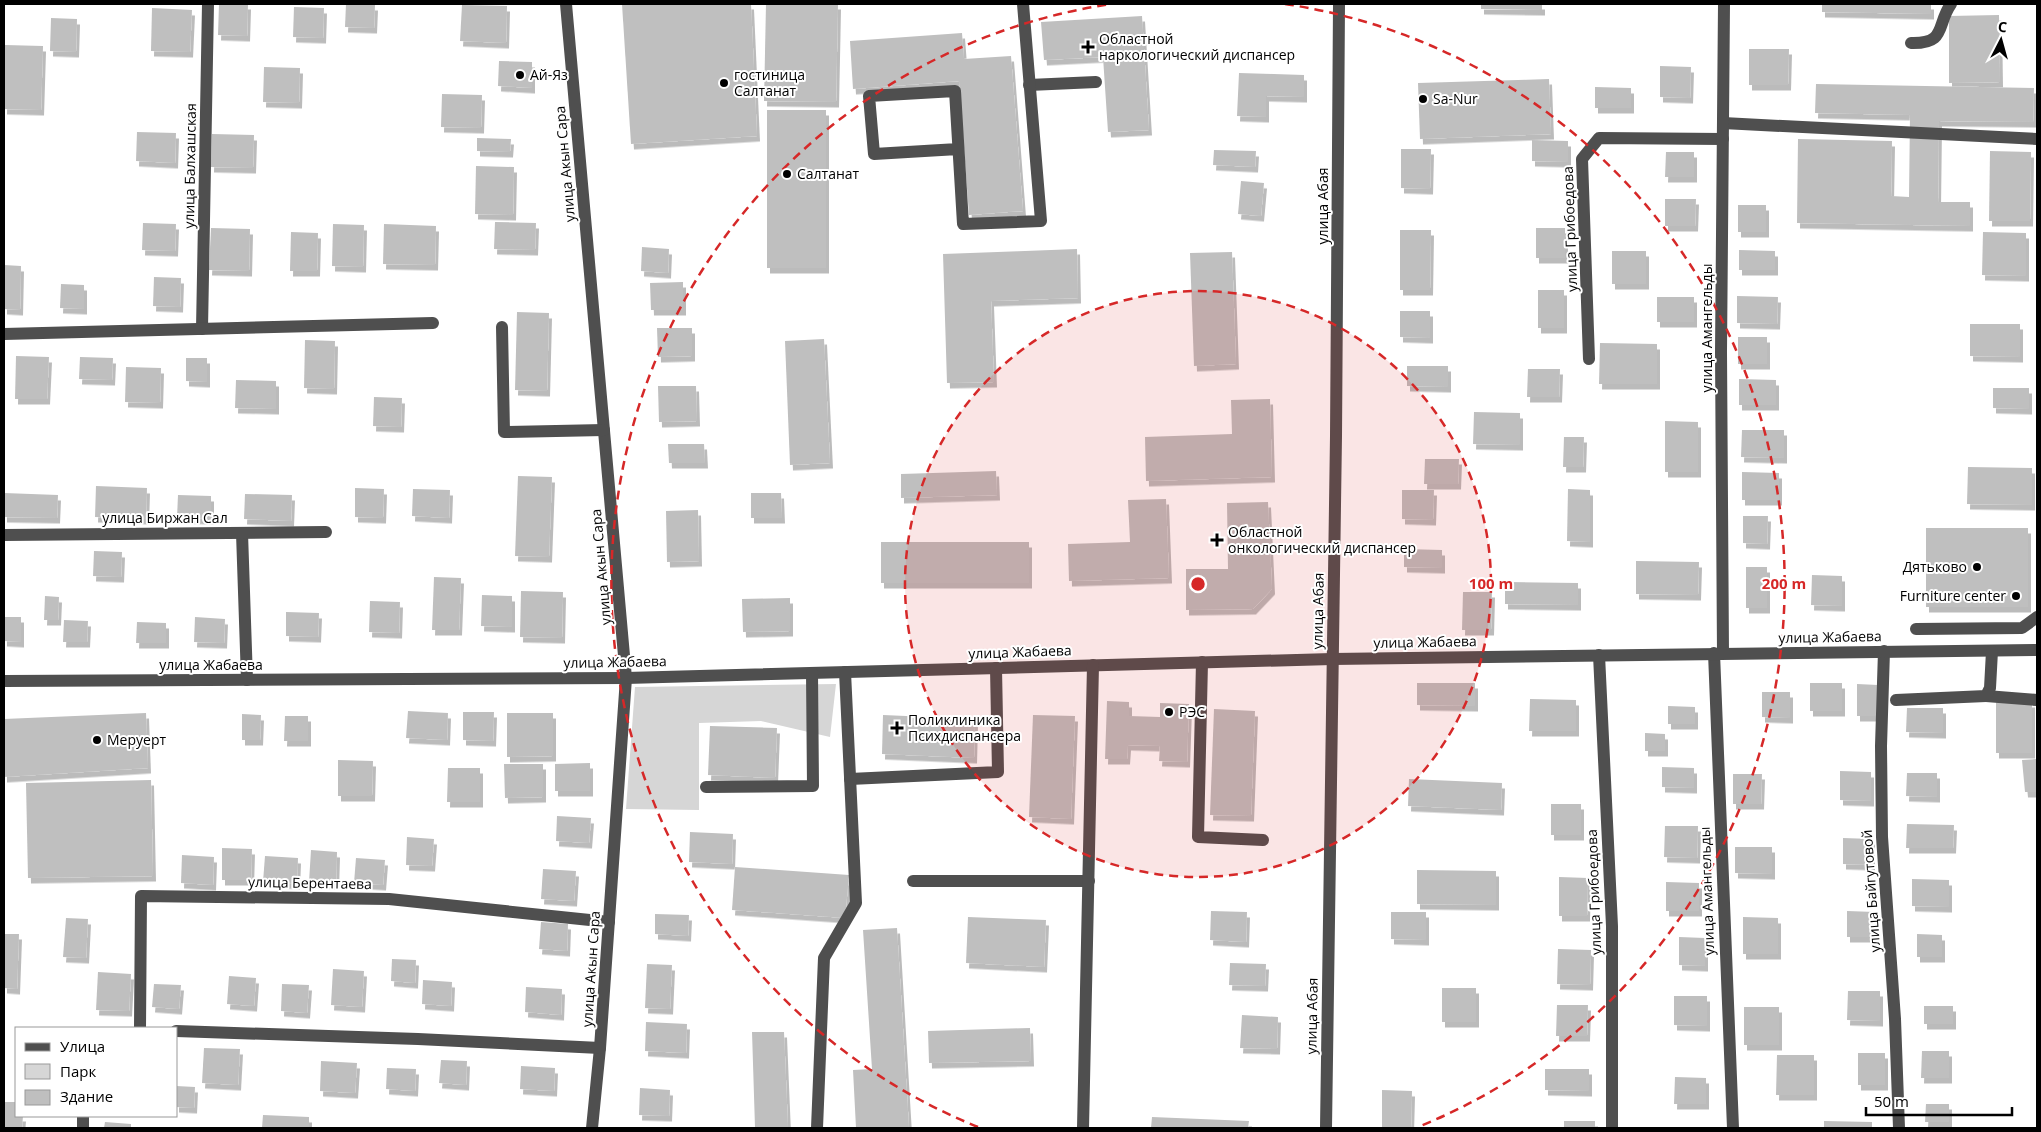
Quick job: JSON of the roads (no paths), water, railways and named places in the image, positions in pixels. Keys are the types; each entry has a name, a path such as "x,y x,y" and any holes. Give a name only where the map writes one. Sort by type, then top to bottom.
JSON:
{"street":[{"name":"улица Балхашская","path":"202,329 208,4"},
{"name":"улица Акын Сара","path":"566,4 626,678 600,1048 592,1128"},
{"path":"958,148 874,154 869,96 955,91 963,224 1041,221 1023,4"},
{"name":"улица Абая","path":"1326,1128 1336,426 1339,4"},
{"name":"улица Амангельды","path":"1724,4 1719,653 1733,1128"},
{"path":"1911,43 1924,44 1932,40 1940,31 1947,9 1951,4"},
{"path":"1030,84 1096,82"},
{"path":"1723,123 2037,139"},
{"name":"улица Грибоедова","path":"1589,359 1582,159 1599,138 1723,139"},
{"path":"4,334 433,323"},
{"path":"502,327 504,432 604,430"},
{"name":"улица Биржан Сал","path":"4,535 326,532"},
{"path":"242,533 247,680"},
{"path":"1916,630 2022,628 2037,617"},
{"name":"улица Жабаева","path":"4,681 626,678 1332,659 2037,650"},
{"name":"улица Байгутовой","path":"1884,651 1881,746 1882,837 1895,1020 1899,1128"},
{"path":"1986,696 1990,688 1992,651"},
{"name":"улица Грибоедова","path":"1599,655 1612,926 1612,1128"},
{"path":"1202,662 1198,837 1263,840"},
{"path":"1083,1128 1093,665"},
{"path":"850,779 998,772 996,668"},
{"path":"817,1128 824,958 856,903 845,672"},
{"path":"706,787 813,786 812,673"},
{"path":"1896,700 1986,696 2037,700"},
{"path":"913,881 1089,881"},
{"name":"улица Берентаева","path":"140,1027 141,896 389,899 609,922"},
{"path":"178,1031 418,1039 600,1048"}],"place":[{"name":"Областной наркологический диспансер","path":"1088,47"},
{"name":"Ай-Яз","path":"520,75"},
{"name":"гостиница Салтанат","path":"724,83"},
{"name":"Sa-Nur","path":"1423,99"},
{"name":"Салтанат","path":"787,174"},
{"name":"Областной онкологический диспансер","path":"1217,540"},
{"name":"Дятьково","path":"1977,567"},
{"name":"Furniture center","path":"2016,596"},
{"name":"РЭС","path":"1169,712"},
{"name":"Поликлиника Психдиспансера","path":"897,728"},
{"name":"Меруерт","path":"97,740"}]}
